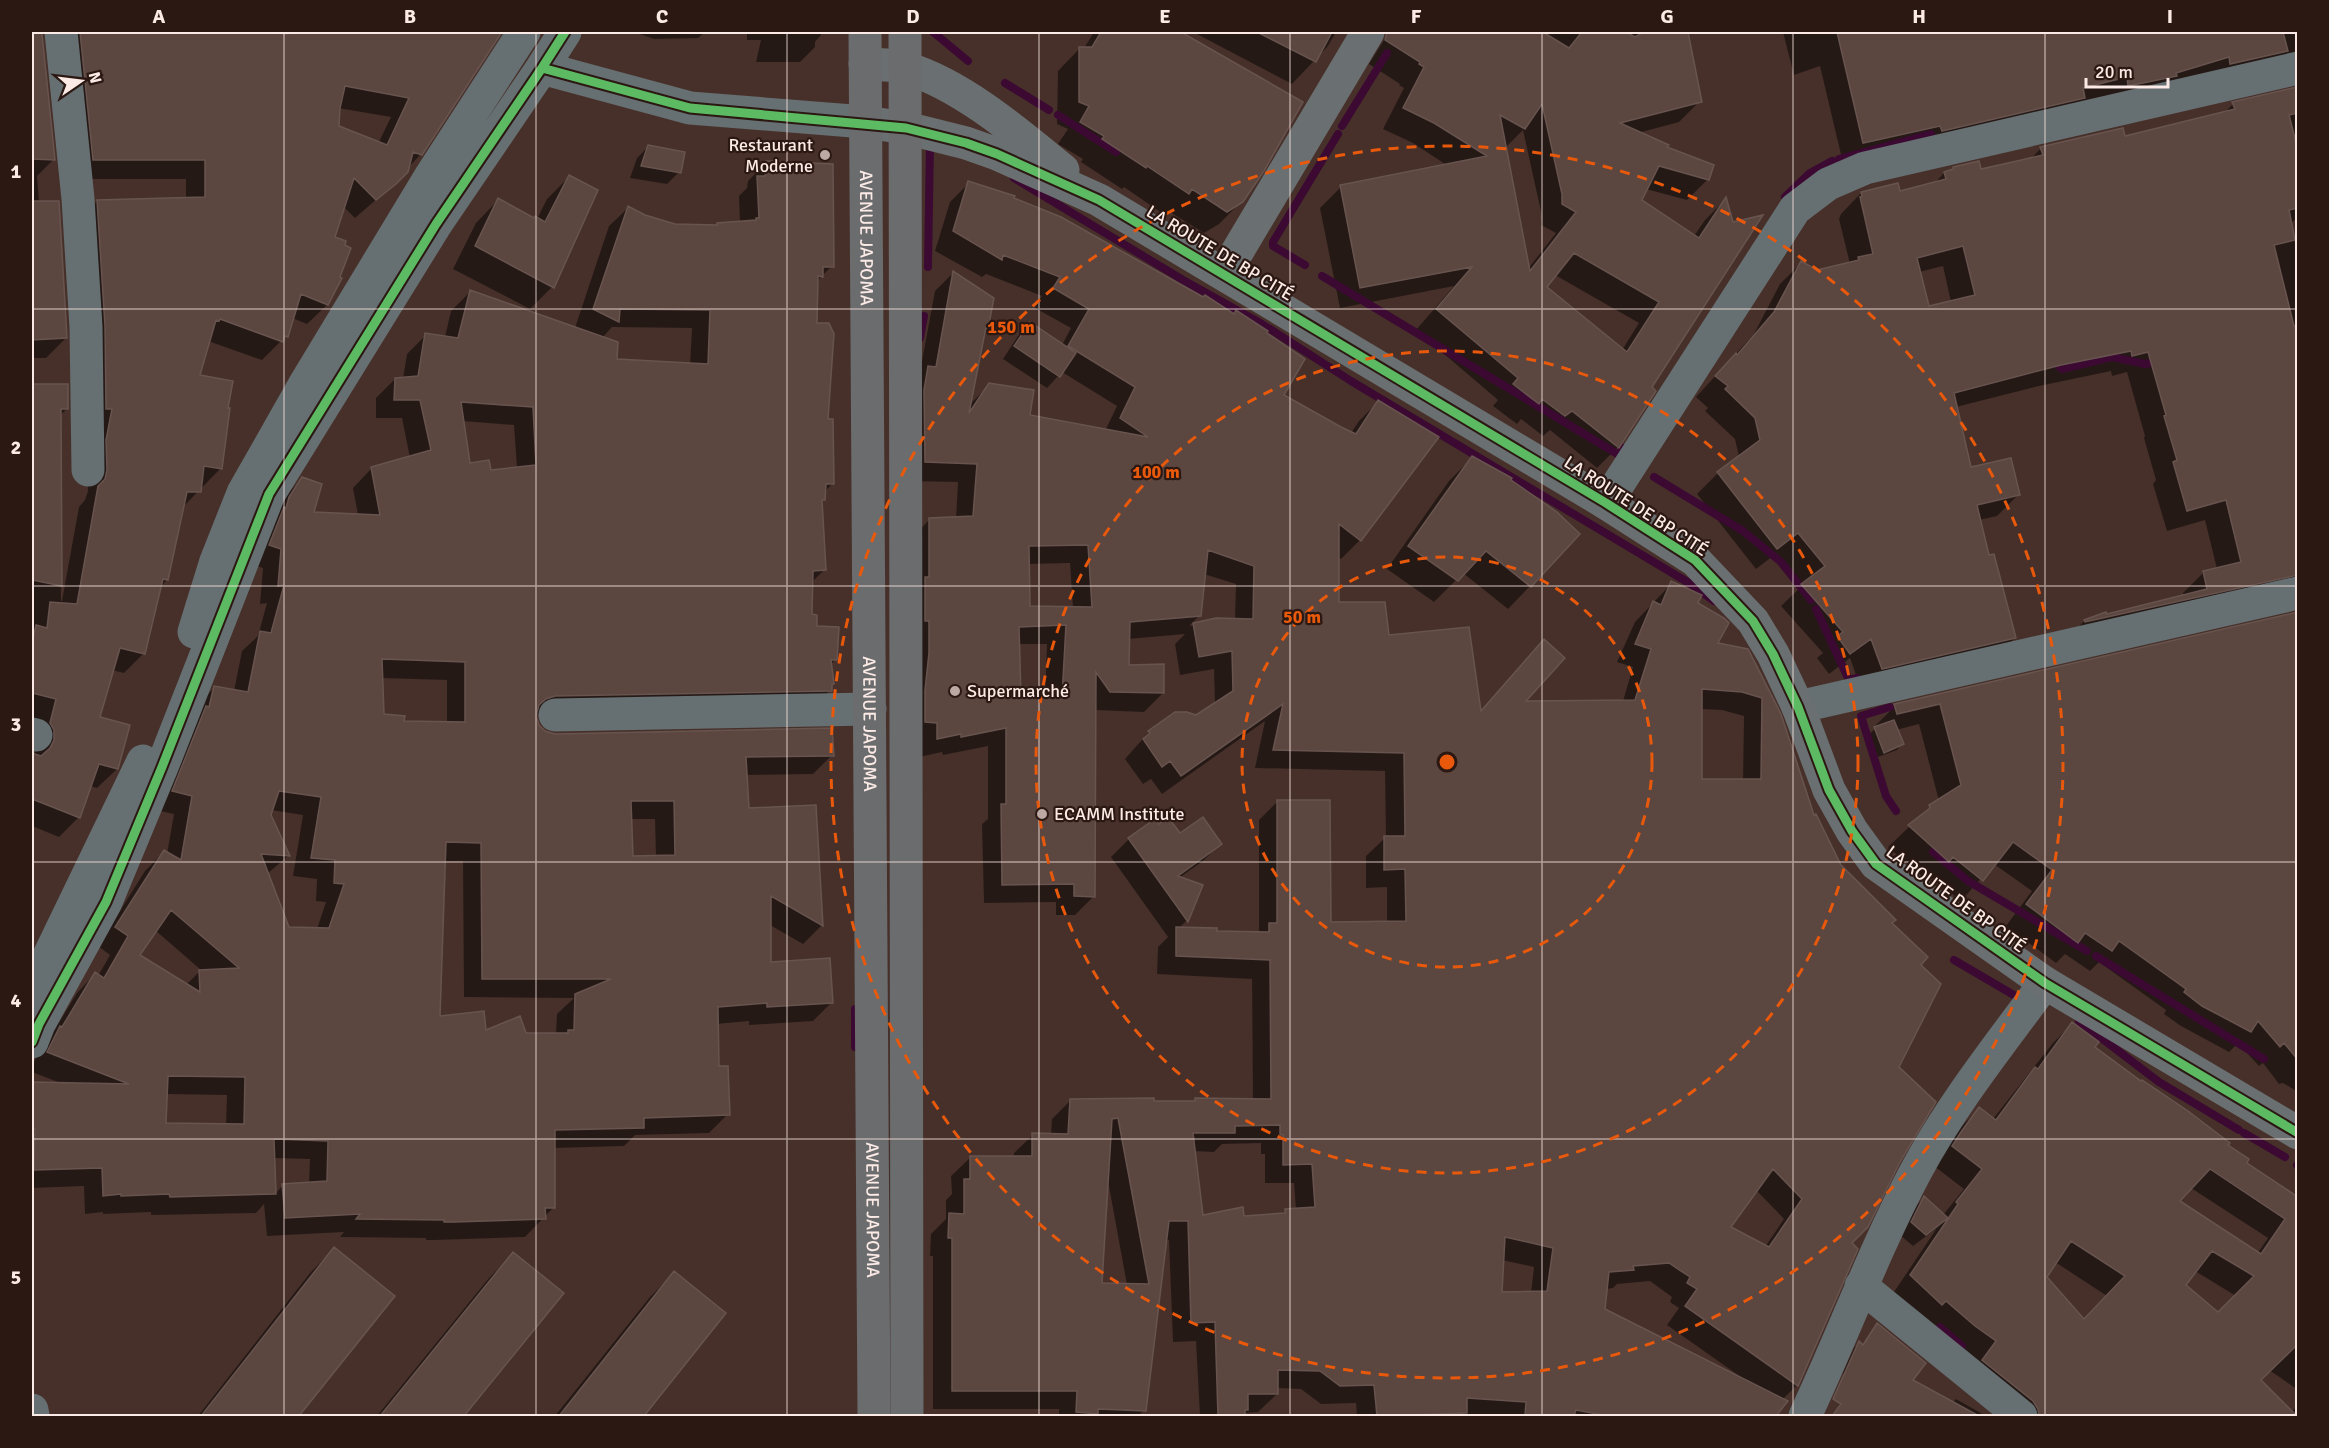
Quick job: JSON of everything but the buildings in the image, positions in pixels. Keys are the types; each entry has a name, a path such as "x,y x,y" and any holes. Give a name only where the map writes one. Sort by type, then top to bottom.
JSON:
{"main road":[{"name":"AVENUE JAPOMA","path":"865,32 874,1416"},
{"name":"AVENUE JAPOMA","path":"905,32 907,1416"}],"street":[{"path":"61,32 78,199 86,327 88,470"},
{"path":"32,991 143,762 198,623 216,561 243,493 306,382 430,177 524,32"},
{"path":"32,1042 39,1024 106,902 162,767 269,494 436,224 564,32"},
{"path":"1224,274 1368,32"},
{"name":"LA ROUTE DE BP CITÉ","path":"865,64 905,67 950,87 981,106 1099,200"},
{"path":"542,68 690,108 865,122"},
{"path":"1606,503 1795,209 1828,184 1865,168 2298,68"},
{"name":"LA ROUTE DE BP CITÉ","path":"865,122 906,128 966,143 997,154 1099,200 1606,503 1695,560 1753,621 1773,654 1798,707 1829,790 1852,831 1876,864 2045,983 2298,1133"},
{"path":"1798,707 2298,593"},
{"path":"555,715 870,709"},
{"path":"1804,1416 1861,1287 1917,1169 1965,1091 2045,983"},
{"path":"1861,1287 2021,1416"},
{"path":"32,1410 33,1416"}],"waterway":[{"path":"933,32 968,61"},
{"path":"1342,126 1387,53"},
{"path":"1005,83 1049,110"},
{"path":"1058,115 1116,152"},
{"path":"1305,265 1273,246 1273,242 1338,134"},
{"path":"1839,159 1931,134"},
{"path":"928,267 930,142"},
{"path":"1785,197 1810,173 1832,161"},
{"path":"1014,178 1183,280 1262,324 1351,381 1689,583 1714,601"},
{"path":"1322,276 1619,455 1623,448"},
{"path":"920,338 924,316"},
{"path":"2050,359 2062,369 2112,357 2145,364 2160,361"},
{"path":"1654,477 1743,531 1781,562 1811,600"},
{"path":"1816,609 1849,680 1857,678"},
{"path":"1890,707 1861,716 1886,796 1896,811"},
{"path":"1933,852 1968,881 2087,951"},
{"path":"2096,956 2264,1059"},
{"path":"1954,960 2024,1001"},
{"path":"855,1009 855,1047"},
{"path":"2079,1021 2159,1082 2239,1130"},
{"path":"2244,1133 2285,1157"},
{"path":"1940,1327 1962,1346"}],"cycle path":[{"path":"32,1042 39,1024 106,902 162,767 269,494 436,224 565,32"},
{"path":"542,68 690,108 906,128 966,143 997,154 1099,200 1606,503 1695,560 1753,621 1773,654 1798,707 1829,790 1852,831 1876,864 2045,983 2298,1133"}],"place":[{"name":"Restaurant Moderne","path":"825,155"},
{"name":"Supermarché","path":"955,691"},
{"name":"ECAMM Institute","path":"1042,814"}]}
